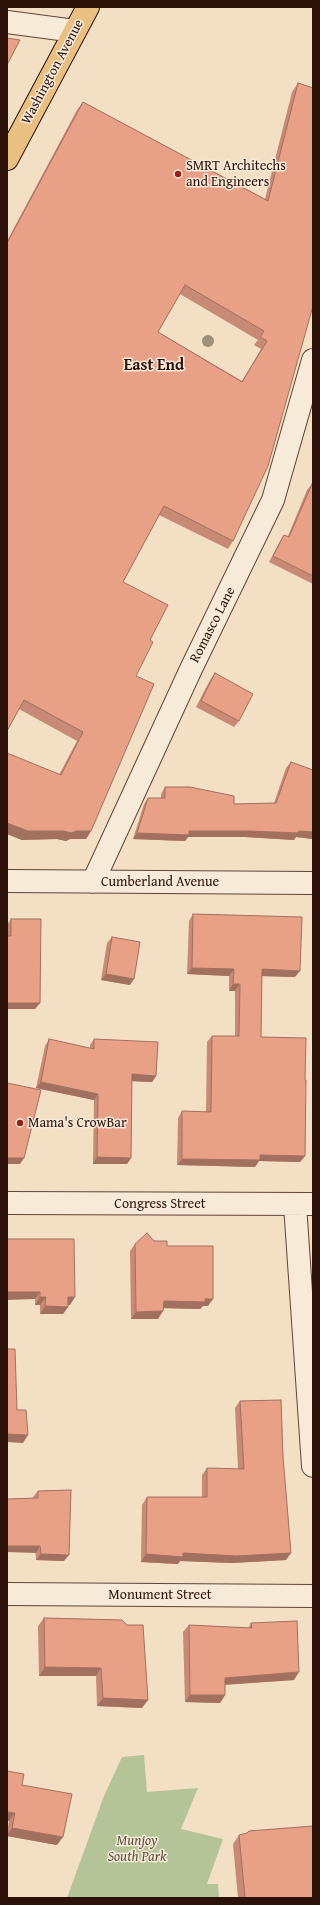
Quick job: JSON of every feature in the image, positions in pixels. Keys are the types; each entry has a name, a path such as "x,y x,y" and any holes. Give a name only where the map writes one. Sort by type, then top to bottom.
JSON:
{"main road":[{"name":"Washington Avenue","path":"7,159 88,7"}],"street":[{"path":"7,22 75,31"},
{"name":"Romasco Lane","path":"92,882 184,683 273,500 313,360"},
{"name":"Cumberland Avenue","path":"7,881 313,883"},
{"name":"Congress Street","path":"7,1203 304,1205"},
{"path":"304,1205 313,1466"},
{"name":"Monument Street","path":"7,1594 313,1596"}],"green space":[{"name":"Munjoy South Park","path":"144,1755 147,1792 198,1788 181,1829 223,1839 207,1884 218,1884 219,1898 67,1898 104,1796 122,1757"}],"building":[{"path":"7,38 20,40 7,65"},
{"path":"298,83 313,88 313,306 268,466 233,541 164,506 123,582 168,605 150,640 153,642 136,676 154,684 91,831 76,831 72,833 63,831 28,831 7,823 7,753 61,775 83,732 24,700 7,731 7,243 83,102 268,201","holes":["185,285 264,331 260,337 267,341 242,382 158,332"]},
{"path":"312,484 313,576 273,556 284,535 289,537"},
{"path":"215,673 253,694 239,721 201,701"},
{"path":"291,762 313,770 313,832 189,831 189,835 137,833 148,798 165,798 165,787 190,787 234,796 234,804 276,803"},
{"path":"193,914 302,917 300,971 262,969 261,1037 306,1038 305,1156 260,1155 260,1160 182,1159 182,1111 211,1112 212,1036 239,1036 240,984 233,984 234,969 192,968"},
{"path":"11,919 41,919 40,1003 7,1003 7,936 11,936"},
{"path":"112,937 140,942 134,979 106,974"},
{"path":"49,1039 94,1049 94,1039 158,1042 156,1076 132,1074 131,1158 97,1157 98,1094 41,1082"},
{"path":"7,1083 41,1090 24,1158 7,1158"},
{"path":"147,1233 154,1241 167,1241 167,1246 213,1246 213,1299 205,1299 205,1302 164,1301 163,1311 136,1312 135,1244"},
{"path":"7,1239 74,1239 75,1297 68,1297 68,1307 45,1306 46,1297 40,1297 40,1292 7,1292"},
{"path":"7,1349 15,1349 17,1410 26,1410 28,1435 7,1434"},
{"path":"281,1400 283,1456 291,1553 237,1556 183,1553 183,1557 146,1554 147,1497 207,1497 207,1468 244,1469 240,1401"},
{"path":"71,1490 69,1555 41,1554 40,1546 7,1546 7,1499 38,1498 38,1491"},
{"path":"44,1618 122,1620 127,1625 143,1625 148,1700 103,1698 101,1668 45,1667"},
{"path":"297,1621 299,1672 225,1678 225,1695 190,1695 189,1625 252,1628 251,1623"},
{"path":"7,1771 24,1774 22,1785 72,1794 63,1837 12,1828 15,1813 7,1812"},
{"path":"313,1826 313,1898 245,1898 239,1835 249,1831"}],"place":[{"name":"SMRT Architechs and Engineers","path":"178,174"},
{"name":"Mama's CrowBar","path":"20,1123"}],"district":[{"name":"East End","path":"154,366"}]}
